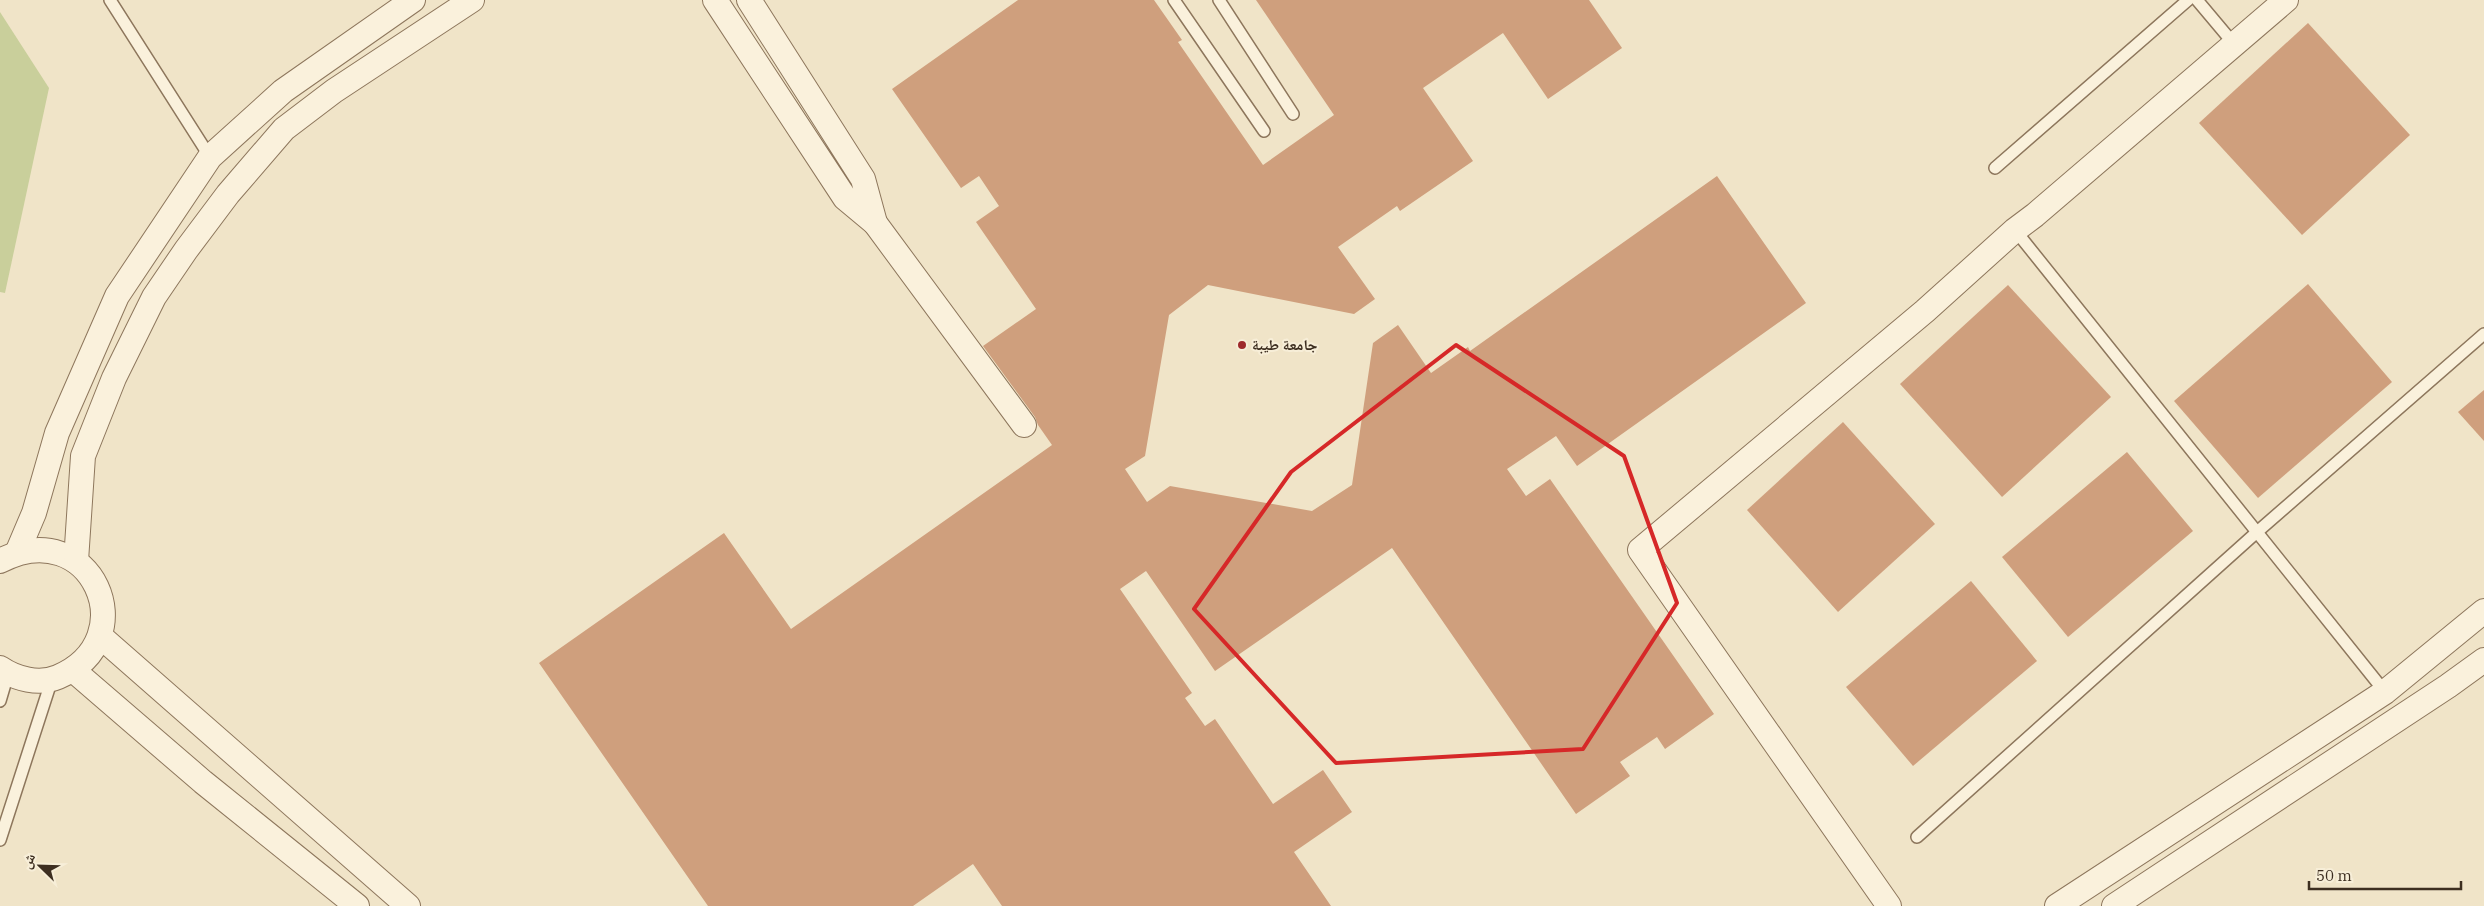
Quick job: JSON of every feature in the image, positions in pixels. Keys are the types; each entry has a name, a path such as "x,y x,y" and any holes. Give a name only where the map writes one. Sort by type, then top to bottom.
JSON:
{"street":[{"path":"8,557 34,513 57,433 117,296 210,157 283,92 413,0"},
{"path":"76,561 83,456 114,378 154,297 186,250 228,194 284,128 334,91 472,0"},
{"path":"715,0 845,198 876,223 1024,425"},
{"path":"749,0 863,179 876,223"},
{"path":"1889,906 1640,550 1925,311 2015,230 2286,0"},
{"path":"4,671 30,680 63,675 90,655 100,636 103,616 100,595 91,576 76,561 58,552 37,549 8,557"},
{"path":"2058,906 2385,692 2484,611"},
{"path":"100,636 408,906"},
{"path":"2114,906 2448,686 2484,660"},
{"path":"63,675 202,782 357,906"}],"lane":[{"path":"110,0 210,157"},
{"path":"1174,0 1264,131"},
{"path":"1219,0 1293,114"},
{"path":"1995,168 2188,0"},
{"path":"2197,0 2234,44"},
{"path":"2015,230 2385,692"},
{"path":"1917,837 2257,532 2484,334"},
{"path":"0,701 4,671"},
{"path":"0,840 63,675"}],"highlighted area":[{"path":"1456,345 1624,456 1677,603 1583,749 1336,763 1194,609 1291,472"}],"green space":[{"path":"0,12 49,88 5,293 0,292"}],"building":[{"path":"1018,0 1154,0 1182,40 1178,42 1263,165 1334,115 1256,0 1589,0 1622,48 1548,99 1503,33 1423,88 1473,161 1400,211 1397,206 1338,247 1375,299 1354,314 1208,285 1169,315 1145,456 1125,469 1147,502 1170,486 1312,511 1352,485 1373,343 1398,325 1431,373 1468,347 1470,351 1717,176 1806,303 1577,466 1556,436 1507,469 1526,496 1550,479 1714,714 1665,749 1657,737 1620,762 1630,776 1576,814 1392,548 1215,671 1146,571 1120,589 1192,693 1185,698 1205,726 1215,719 1273,804 1323,770 1352,812 1294,852 1331,906 1002,906 973,864 913,906 708,906 539,663 724,533 791,629 1052,445 1038,425 1035,417 983,346 1036,309 976,222 999,206 979,176 961,188 892,89"},
{"path":"2308,23 2410,135 2302,235 2199,123"},
{"path":"2308,284 2392,382 2258,498 2174,401"},
{"path":"2008,285 2111,397 2002,497 1900,384"},
{"path":"2484,390 2484,441 2458,412"},
{"path":"1843,422 1935,524 1838,612 1747,510"},
{"path":"2127,452 2193,531 2068,637 2002,557"},
{"path":"1971,581 2037,661 1913,766 1846,687"}],"place":[{"name":"جامعة طيبة","path":"1242,345"}]}
